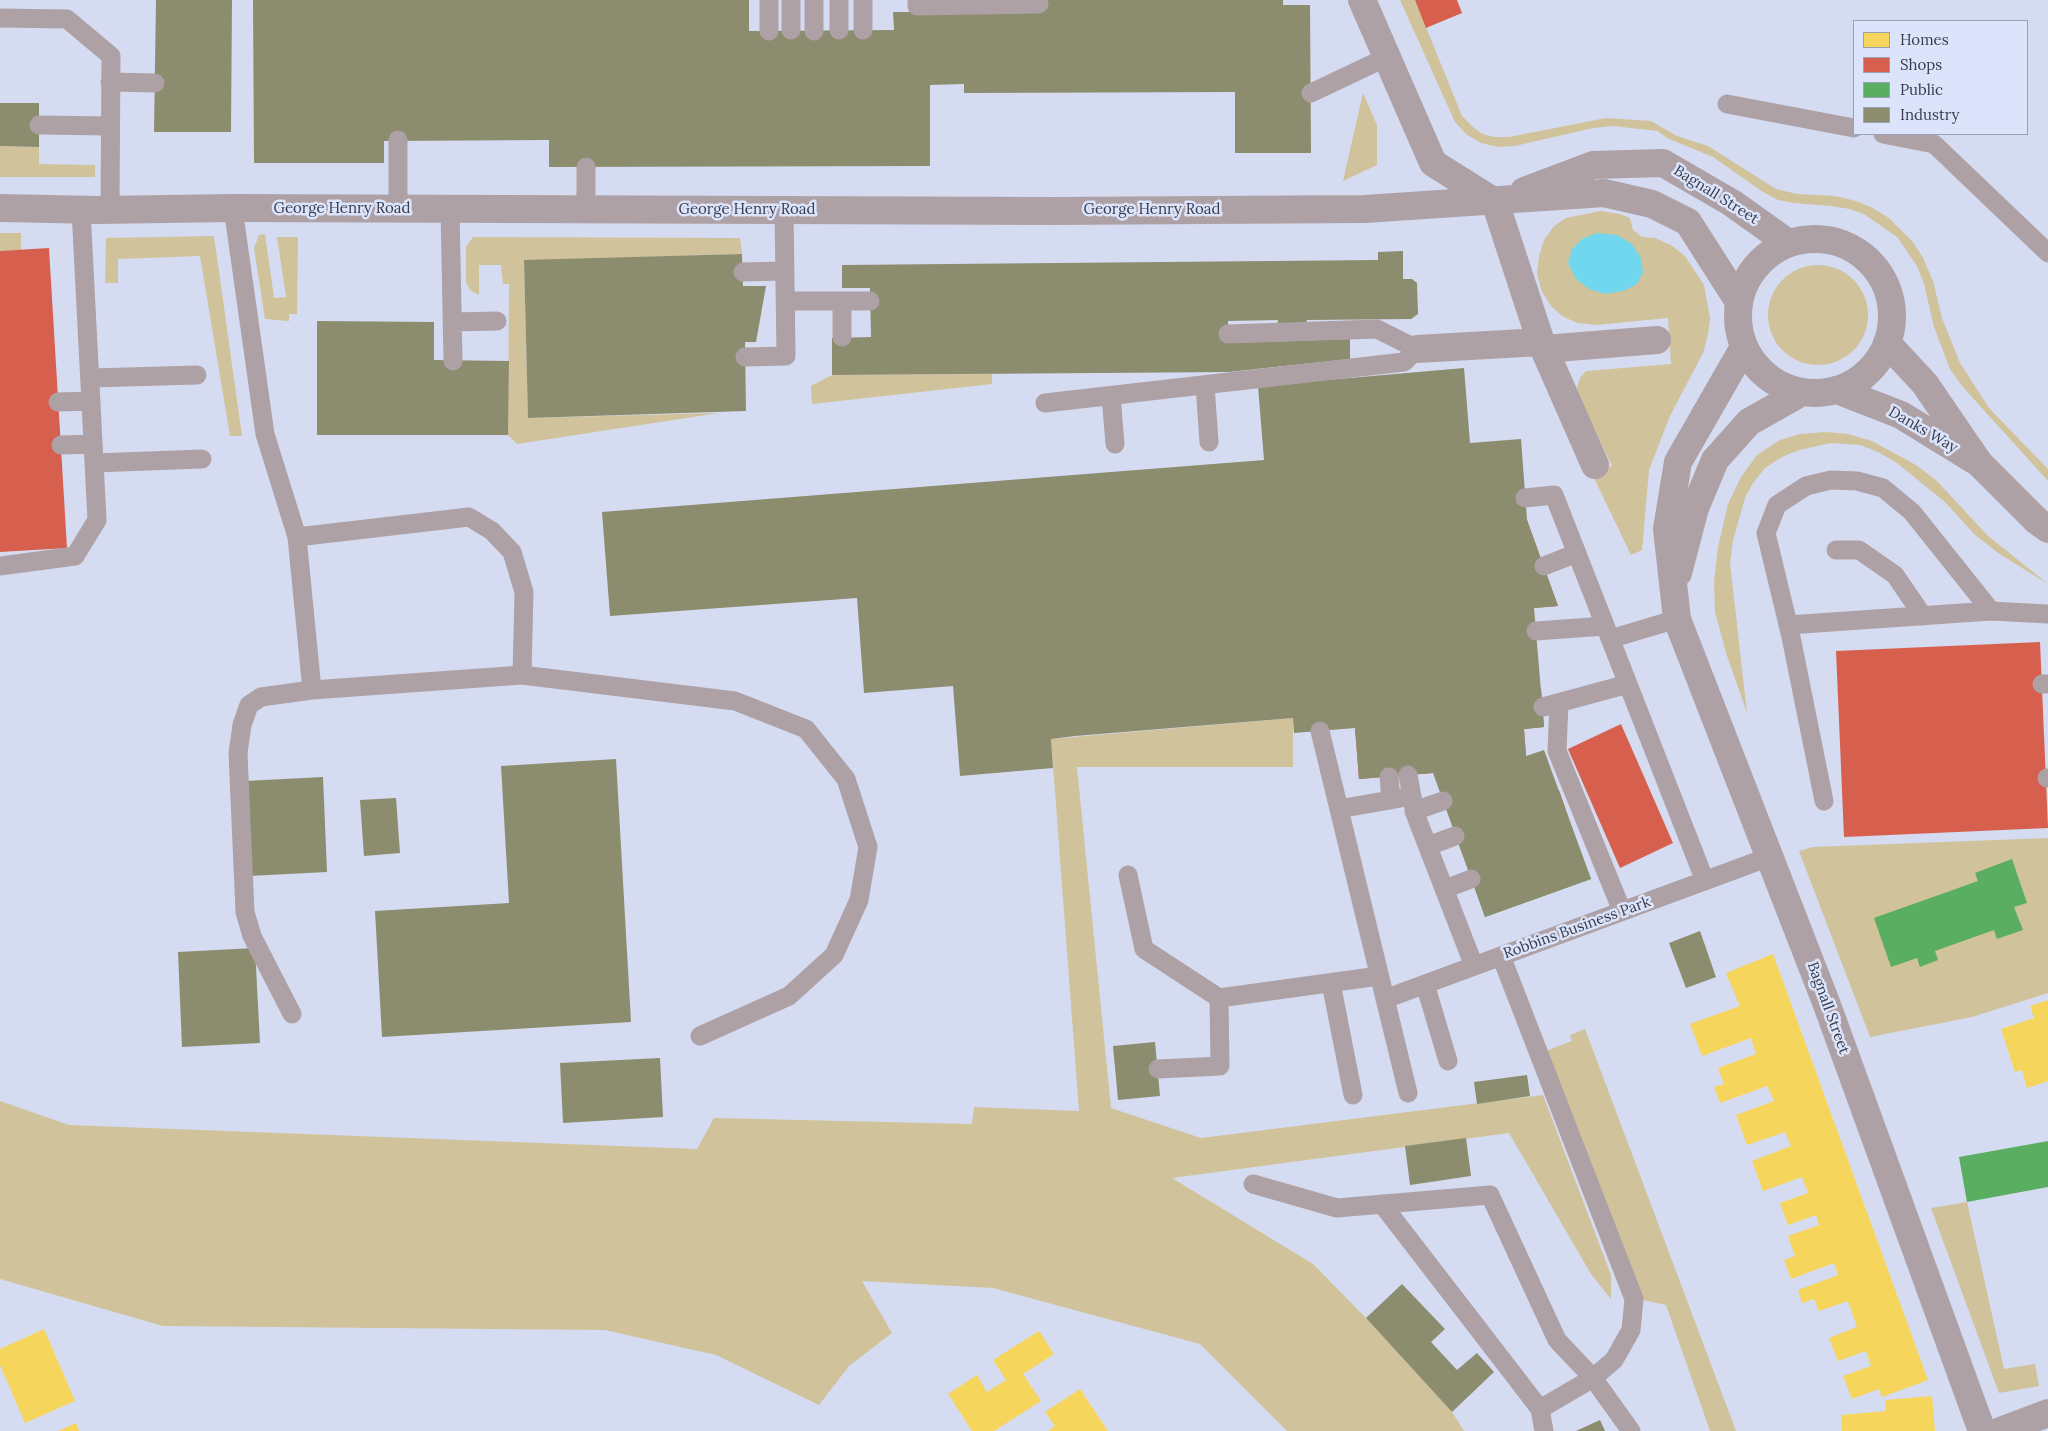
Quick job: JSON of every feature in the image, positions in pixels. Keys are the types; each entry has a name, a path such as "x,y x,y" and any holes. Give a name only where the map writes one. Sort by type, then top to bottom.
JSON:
{"street":[{"path":"1362,0 1434,163 1495,202 1604,193 1652,204 1688,222 1739,302"},
{"name":"Bagnall Street","path":"1495,202 1593,165 1664,163 1732,203 1788,243"},
{"path":"1495,202 1542,345 1595,465"},
{"name":"George Henry Road","path":"0,208 81,210 233,208 586,210 1365,209 1495,202"},
{"name":"Bagnall Street","path":"1822,238 1851,247 1867,258 1885,282 1891,299 1892,319 1887,343 1877,362 1866,374 1837,390 1820,393 1802,392 1784,387 1766,376 1754,363 1744,347 1738,325 1739,302 1752,270 1765,256 1788,243 1822,238"},
{"path":"1408,361 1542,345 1658,340"},
{"name":"Danks Way","path":"1887,343 1925,384 1979,463 2037,521 2048,528"},
{"name":"Bagnall Street","path":"1744,347 1678,462 1667,529 1677,619 1827,1004 1982,1431"},
{"name":"Danks Way","path":"1837,390 1901,415 1979,463"},
{"name":"Bagnall Street","path":"1674,586 1695,508 1715,460 1750,422 1802,392"},
{"path":"2000,1431 2048,1413"}],"lane":[{"path":"769,0 769,31"},
{"path":"791,0 791,30"},
{"path":"814,0 814,30"},
{"path":"839,0 839,30"},
{"path":"863,0 863,30"},
{"path":"917,0 917,6 1039,4"},
{"path":"0,18 67,19 111,56 110,210"},
{"path":"1311,93 1387,57"},
{"path":"110,82 155,83"},
{"path":"1727,104 1853,128"},
{"path":"39,125 110,126"},
{"path":"1887,135 1934,144 2048,253"},
{"path":"398,140 398,209"},
{"path":"586,167 586,210"},
{"path":"233,208 265,434 297,537 312,690"},
{"path":"450,209 453,360"},
{"path":"0,566 75,556 97,520 81,210"},
{"path":"745,357 786,356 784,210"},
{"path":"743,272 785,271"},
{"path":"785,301 870,301"},
{"path":"842,301 842,337"},
{"path":"452,322 497,321"},
{"path":"1228,334 1377,329 1408,361"},
{"path":"1045,403 1408,361"},
{"path":"90,378 197,375"},
{"path":"1205,385 1208,442"},
{"path":"1112,396 1115,444"},
{"path":"58,402 91,401"},
{"path":"61,445 93,444"},
{"path":"94,463 202,459"},
{"path":"1824,801 1788,625 1766,533 1777,505 1806,486 1831,480 1857,481 1883,488 1912,512 1991,611"},
{"path":"1525,498 1554,496 1705,881"},
{"path":"297,537 469,518 492,531 512,552 524,592 522,675"},
{"path":"1836,550 1859,550 1895,576 1923,616"},
{"path":"1544,566 1577,554"},
{"path":"1788,625 1991,611 2048,614"},
{"path":"1536,631 1608,632 1677,619"},
{"path":"292,1014 252,936 245,912 238,753 242,725 249,705 261,697 312,690 522,675 735,701 806,729 846,779 868,847 859,900 834,955 789,996 700,1036"},
{"path":"1622,911 1558,770 1551,705 1628,684"},
{"path":"1320,731 1408,1093"},
{"path":"1408,775 1413,804 1474,966"},
{"path":"1388,777 1391,800"},
{"path":"1339,809 1391,800 1413,804 1443,801"},
{"path":"1428,846 1455,836"},
{"name":"Robbins Business Park","path":"1385,999 1769,857"},
{"path":"1128,875 1144,949 1218,998 1379,976"},
{"path":"1445,889 1471,879"},
{"path":"1501,956 1634,1299 1631,1330 1614,1360 1593,1378 1540,1408"},
{"path":"1331,983 1353,1095"},
{"path":"1425,984 1448,1060"},
{"path":"1158,1070 1220,1066 1218,998"},
{"path":"1253,1184 1337,1208 1490,1195 1556,1340 1593,1378 1631,1431"},
{"path":"1382,1204 1540,1408 1544,1431"}],"shaded area":[{"path":"1400,0 1415,0 1462,116 1482,134 1494,137 1509,137 1606,118 1651,121 1677,136 1708,146 1776,189 1797,194 1835,196 1856,201 1871,207 1889,218 1913,242 1923,258 1933,281 1942,318 1960,363 1989,408 2048,469 2048,481 1962,386 1950,369 1934,327 1924,284 1917,266 1897,237 1864,214 1850,209 1778,200 1763,192 1713,157 1667,138 1658,131 1613,126 1593,128 1515,146 1498,147 1481,143 1466,134 1455,122"},
{"path":"1363,93 1377,125 1377,165 1343,181"},
{"path":"0,146 39,147 39,164 95,165 95,177 0,177"},
{"path":"1600,211 1620,214 1630,218 1633,230 1642,237 1655,238 1671,245 1685,256 1704,285 1710,318 1703,353 1670,416 1649,470 1642,550 1631,555 1592,474 1612,466 1579,398 1577,387 1580,378 1586,371 1671,364 1668,318 1596,325 1577,323 1562,316 1551,306 1542,292 1537,274 1539,256 1544,240 1554,226 1566,218"},
{"path":"0,233 21,233 21,250 0,251"},
{"path":"265,234 274,298 286,297 277,237 298,237 297,314 289,314 289,321 265,319 254,248 259,235"},
{"path":"214,236 242,436 230,436 200,256 118,259 118,283 105,283 106,238"},
{"path":"473,237 740,238 742,254 524,261 528,418 719,413 517,444 508,435 509,284 503,284 501,265 479,265 479,295 470,290 466,282 466,247"},
{"path":"1818,265 1837,268 1854,279 1865,296 1868,315 1865,334 1854,351 1837,362 1818,365 1799,362 1782,351 1771,334 1768,315 1771,296 1782,279 1799,268"},
{"path":"992,374 992,384 812,404 811,386 832,375"},
{"path":"1826,432 1848,434 1872,441 1916,465 1937,481 1988,536 2048,584 1998,553 1974,534 1945,502 1897,463 1878,452 1860,445 1831,443 1799,450 1782,457 1765,468 1753,483 1745,498 1733,540 1730,563 1747,713 1726,653 1715,612 1714,582 1718,547 1728,504 1741,477 1757,455 1780,440 1800,434"},
{"path":"1293,718 1293,767 1077,767 1111,1108 1201,1138 1543,1095 1611,1275 1611,1299 1591,1274 1509,1133 1172,1178 1313,1264 1366,1318 1452,1412 1464,1431 1287,1431 1200,1344 993,1288 862,1281 892,1333 849,1366 819,1405 716,1355 605,1330 163,1326 0,1279 0,1101 69,1125 697,1149 714,1118 972,1124 974,1107 1079,1111 1051,739"},
{"path":"2048,838 2048,993 1972,1017 1870,1037 1799,851 1813,847"},
{"path":"1585,1029 1736,1431 1710,1431 1666,1305 1643,1300 1543,1052 1572,1041 1570,1035"},
{"path":"1967,1202 2004,1369 2035,1364 2039,1386 1999,1393 1931,1208"}],"water":[{"path":"1597,233 1617,235 1632,244 1641,258 1643,272 1637,284 1623,291 1605,294 1589,289 1576,279 1568,263 1572,249 1582,239"}],"building: Homes":[{"path":"1773,954 1928,1380 1882,1397 1879,1389 1852,1399 1843,1376 1871,1366 1866,1351 1838,1361 1829,1338 1857,1327 1848,1301 1819,1311 1814,1299 1802,1303 1798,1290 1838,1275 1834,1263 1791,1279 1784,1260 1795,1256 1788,1236 1819,1225 1816,1215 1788,1225 1780,1203 1808,1193 1802,1177 1763,1191 1752,1161 1791,1146 1785,1132 1747,1145 1736,1115 1774,1101 1767,1086 1720,1103 1714,1087 1724,1084 1718,1068 1756,1054 1751,1038 1702,1056 1690,1024 1740,1006 1726,973"},
{"path":"2048,1000 2048,1081 2027,1088 2022,1070 2015,1072 2001,1029 2034,1018 2030,1006"},
{"path":"44,1329 75,1401 25,1423 0,1365 0,1349"},
{"path":"1039,1331 1054,1354 1023,1374 1041,1401 994,1431 972,1431 948,1394 977,1375 987,1392 1006,1380 993,1360"},
{"path":"1080,1389 1108,1431 1048,1431 1055,1426 1045,1412"},
{"path":"1932,1396 1935,1431 1842,1431 1841,1415 1886,1411 1885,1400"},
{"path":"76,1423 79,1431 58,1431"}],"building: Shops":[{"path":"1415,0 1457,0 1462,13 1426,28"},
{"path":"49,248 67,548 0,552 0,251"},
{"path":"1527,520 1558,606 1312,626 1303,536"},
{"path":"2040,642 2048,828 1844,837 1836,651"},
{"path":"1541,688 1544,727 1524,729 1526,756 1433,773 1359,779 1353,703"},
{"path":"1621,724 1673,843 1620,868 1568,749"},
{"path":"1559,790 1572,828 1467,866 1453,829"}],"building: Public":[{"path":"1572,828 1591,879 1485,917 1467,866"},
{"path":"2012,859 2027,903 2014,907 2023,930 1997,939 1994,930 1935,951 1938,960 1920,967 1917,958 1891,967 1874,918 1978,881 1975,873"},
{"path":"2048,1141 2048,1187 1967,1202 1959,1157"}],"building: Industry":[{"path":"156,0 232,0 231,132 154,132"},
{"path":"253,0 749,0 749,31 894,30 893,12 1039,12 1039,0 1283,0 1283,5 1310,5 1311,153 1235,153 1235,92 964,93 964,84 930,85 930,166 549,167 549,140 384,141 384,163 254,163"},
{"path":"0,103 39,103 39,147 0,146"},
{"path":"1403,251 1403,279 1412,279 1417,283 1418,314 1411,319 1307,320 1306,326 1277,325 1278,320 1228,321 1228,343 1350,339 1350,359 1229,372 832,375 832,338 871,337 870,288 842,288 842,265 1378,260 1378,252"},
{"path":"742,254 743,286 766,286 756,342 745,342 746,411 528,418 524,260"},
{"path":"317,321 434,322 434,360 509,361 508,435 317,435"},
{"path":"1464,368 1470,443 1521,439 1527,520 1558,606 1534,608 1544,727 1524,729 1526,756 1544,750 1591,879 1485,917 1433,773 1359,779 1355,728 1294,733 1293,718 1075,736 1051,739 1053,768 960,776 953,686 864,693 857,598 610,616 602,512 1264,460 1258,386"},
{"path":"616,759 631,1022 382,1037 375,911 509,903 501,766"},
{"path":"323,777 327,872 249,876 245,781"},
{"path":"396,798 400,853 364,856 360,800"},
{"path":"1700,931 1716,977 1686,988 1669,943"},
{"path":"255,948 260,1043 182,1047 178,952"},
{"path":"1155,1042 1160,1096 1118,1100 1113,1046"},
{"path":"660,1058 663,1117 563,1123 560,1063"},
{"path":"1527,1075 1530,1096 1477,1104 1474,1082"},
{"path":"1466,1138 1471,1176 1410,1185 1405,1146"},
{"path":"1402,1284 1445,1329 1431,1342 1457,1370 1477,1353 1494,1372 1452,1412 1366,1318"},
{"path":"1600,1420 1605,1431 1576,1431"}]}
